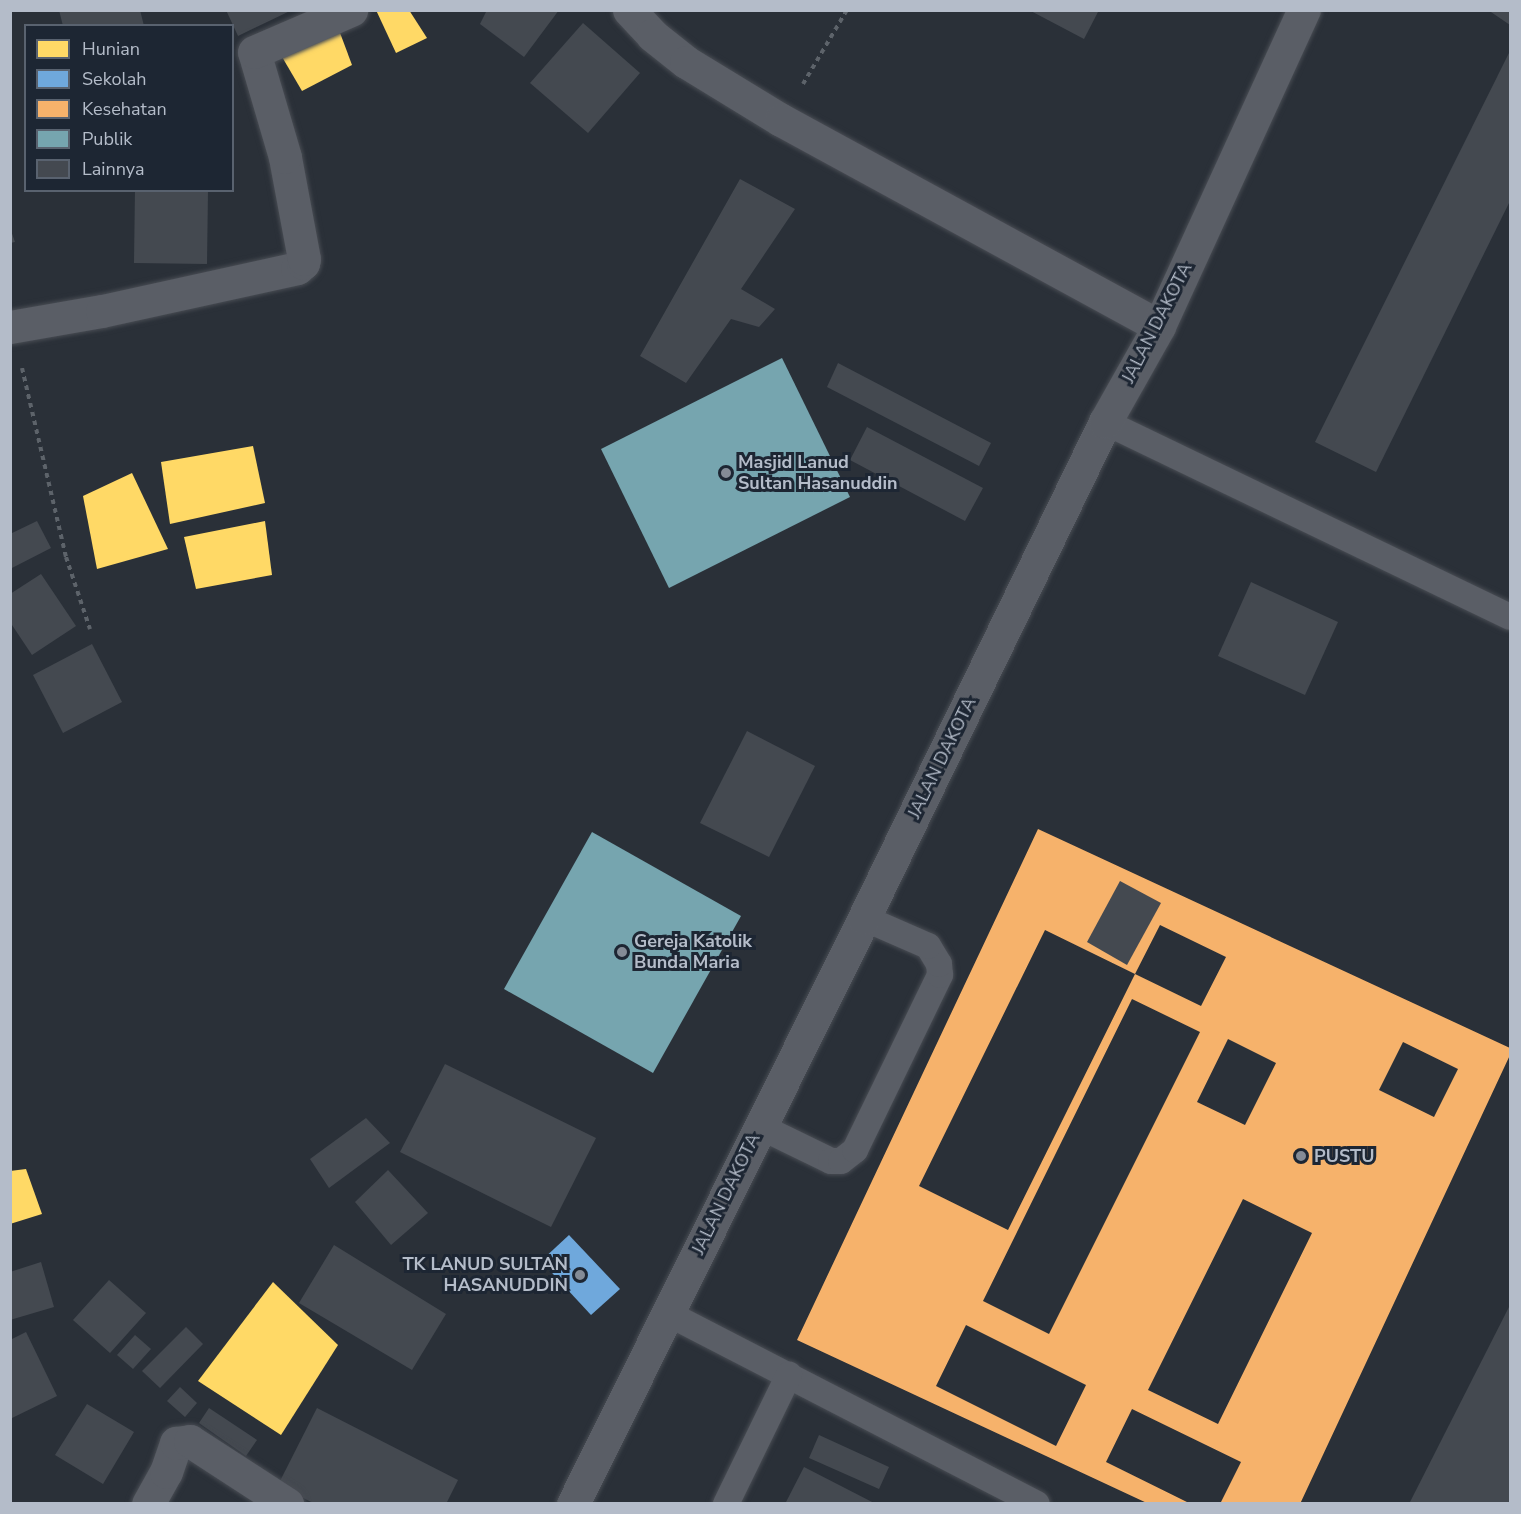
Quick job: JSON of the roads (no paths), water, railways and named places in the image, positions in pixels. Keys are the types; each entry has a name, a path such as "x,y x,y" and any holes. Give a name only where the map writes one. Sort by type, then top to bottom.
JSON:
{"street":[{"path":"11,327 102,311 297,268 303,263 285,156 254,52 351,10"},
{"path":"629,10 652,35 686,62 781,120 1159,326"},
{"name":"JALAN DAKOTA","path":"573,1503 864,918 1104,422 1159,326 1304,10"},
{"path":"148,1503 166,1472 176,1443 190,1441 287,1503"}],"lane":[{"path":"1104,422 1510,617"},
{"path":"759,1126 831,1161 841,1161 855,1150 940,975 939,964 928,946 864,918"},
{"path":"667,1313 1037,1503"},
{"path":"726,1503 789,1375"}],"place":[{"name":"Masjid Lanud Sultan Hasanuddin","path":"726,473"},
{"name":"Gereja Katolik Bunda Maria","path":"622,952"},
{"name":"PUSTU","path":"1301,1156"},
{"name":"TK LANUD SULTAN HASANUDDIN","path":"580,1275"}]}
